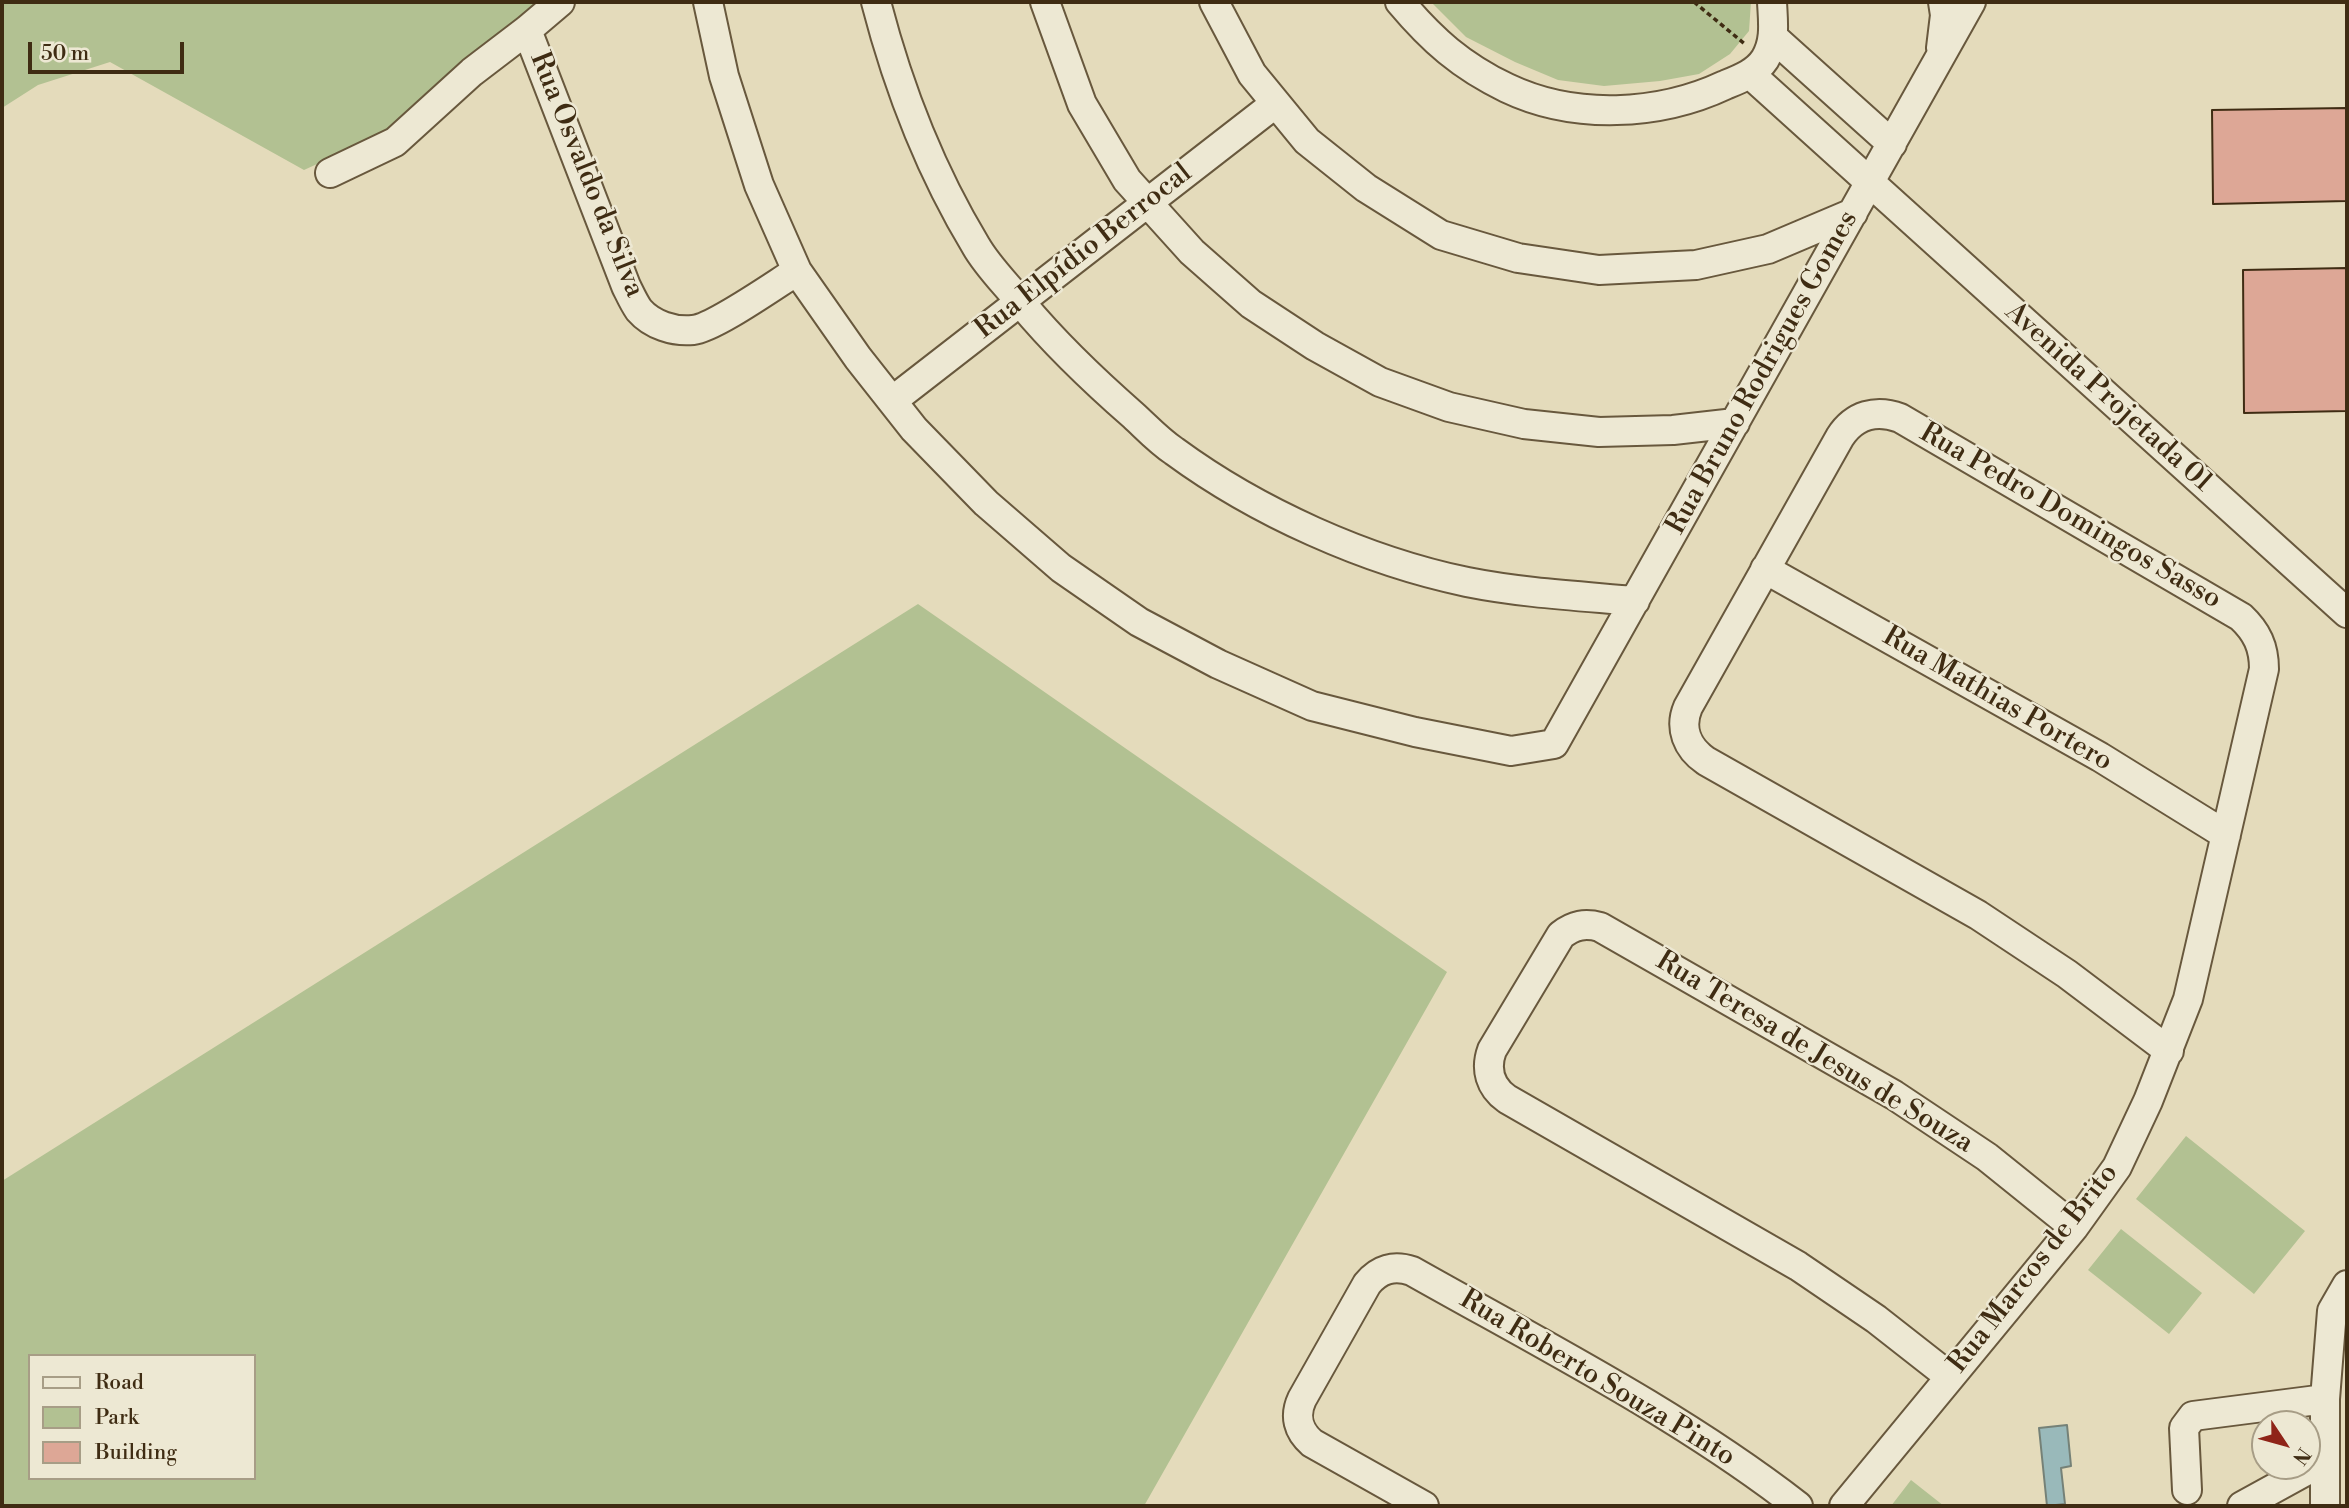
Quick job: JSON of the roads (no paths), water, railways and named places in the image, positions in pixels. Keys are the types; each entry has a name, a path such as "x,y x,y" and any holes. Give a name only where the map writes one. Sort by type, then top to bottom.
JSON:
{"street":[{"path":"330,173 395,142 472,72 560,2"},
{"path":"708,2 723,76 759,184 797,271 892,401"},
{"path":"876,2 888,50 928,158 977,248 1056,344 1173,451 1242,495 1307,528 1386,560 1467,582 1553,594 1635,601"},
{"path":"1045,2 1082,104 1127,180 1192,252 1251,304 1315,346 1380,382 1449,407 1524,424 1599,432 1673,430 1735,423"},
{"path":"1214,2 1252,75 1307,141 1366,188 1441,235 1518,258 1599,270 1696,265 1768,249 1853,213"},
{"path":"1400,2 1427,34 1465,65 1509,89 1556,104 1606,111 1656,107 1704,95 1749,74 1764,60 1774,38 1772,2"},
{"path":"1940,58 1945,15 1943,2"},
{"name":"Rua Bruno Rodrigues Gomes","path":"892,401 914,429 986,503 1061,568 1139,622 1218,664 1312,706 1415,732 1511,751 1554,744 1971,2"},
{"name":"Rua Osvaldo da Silva","path":"527,30 626,286 639,309 656,324 695,330 712,324 797,271"},
{"path":"1774,38 1892,144"},
{"name":"Avenida Projetada 01","path":"1749,74 2347,613"},
{"name":"Rua Elpídio Berrocal","path":"892,401 1276,103"},
{"name":"Rua Pedro Domingos Sasso","path":"1765,569 1844,430 1856,420 1870,414 1885,413 1907,421 2241,617 2255,631 2259,640"},
{"path":"1765,569 1688,707 1684,727 1687,741 1695,752 1706,761 1978,915 2067,974 2169,1051"},
{"name":"Rua Mathias Portero","path":"1765,569 2100,757 2226,835"},
{"name":"Rua Marcos de Brito","path":"1844,1506 2074,1227 2117,1167 2148,1101 2188,999 2264,669 2259,640"},
{"name":"Rua Teresa de Jesus de Souza","path":"1950,1377 1876,1319 1798,1266 1497,1091 1489,1074 1488,1062 1492,1050 1557,940 1566,931 1577,926 1600,927 1894,1095 1987,1157 2074,1227"},
{"name":"Rua Roberto Souza Pinto","path":"1424,1506 1312,1443 1304,1436 1297,1421 1302,1399 1367,1284 1379,1273 1390,1268 1412,1271 1681,1425 1756,1474 1798,1506"},
{"path":"2325,1506 2325,1399 2332,1311 2347,1285"},
{"path":"2187,1490 2184,1428 2193,1416 2325,1399"},
{"path":"2242,1506 2324,1461"}],"water":[{"path":"2067,1425 2071,1466 2061,1468 2065,1504 2047,1506 2039,1428"}]}
